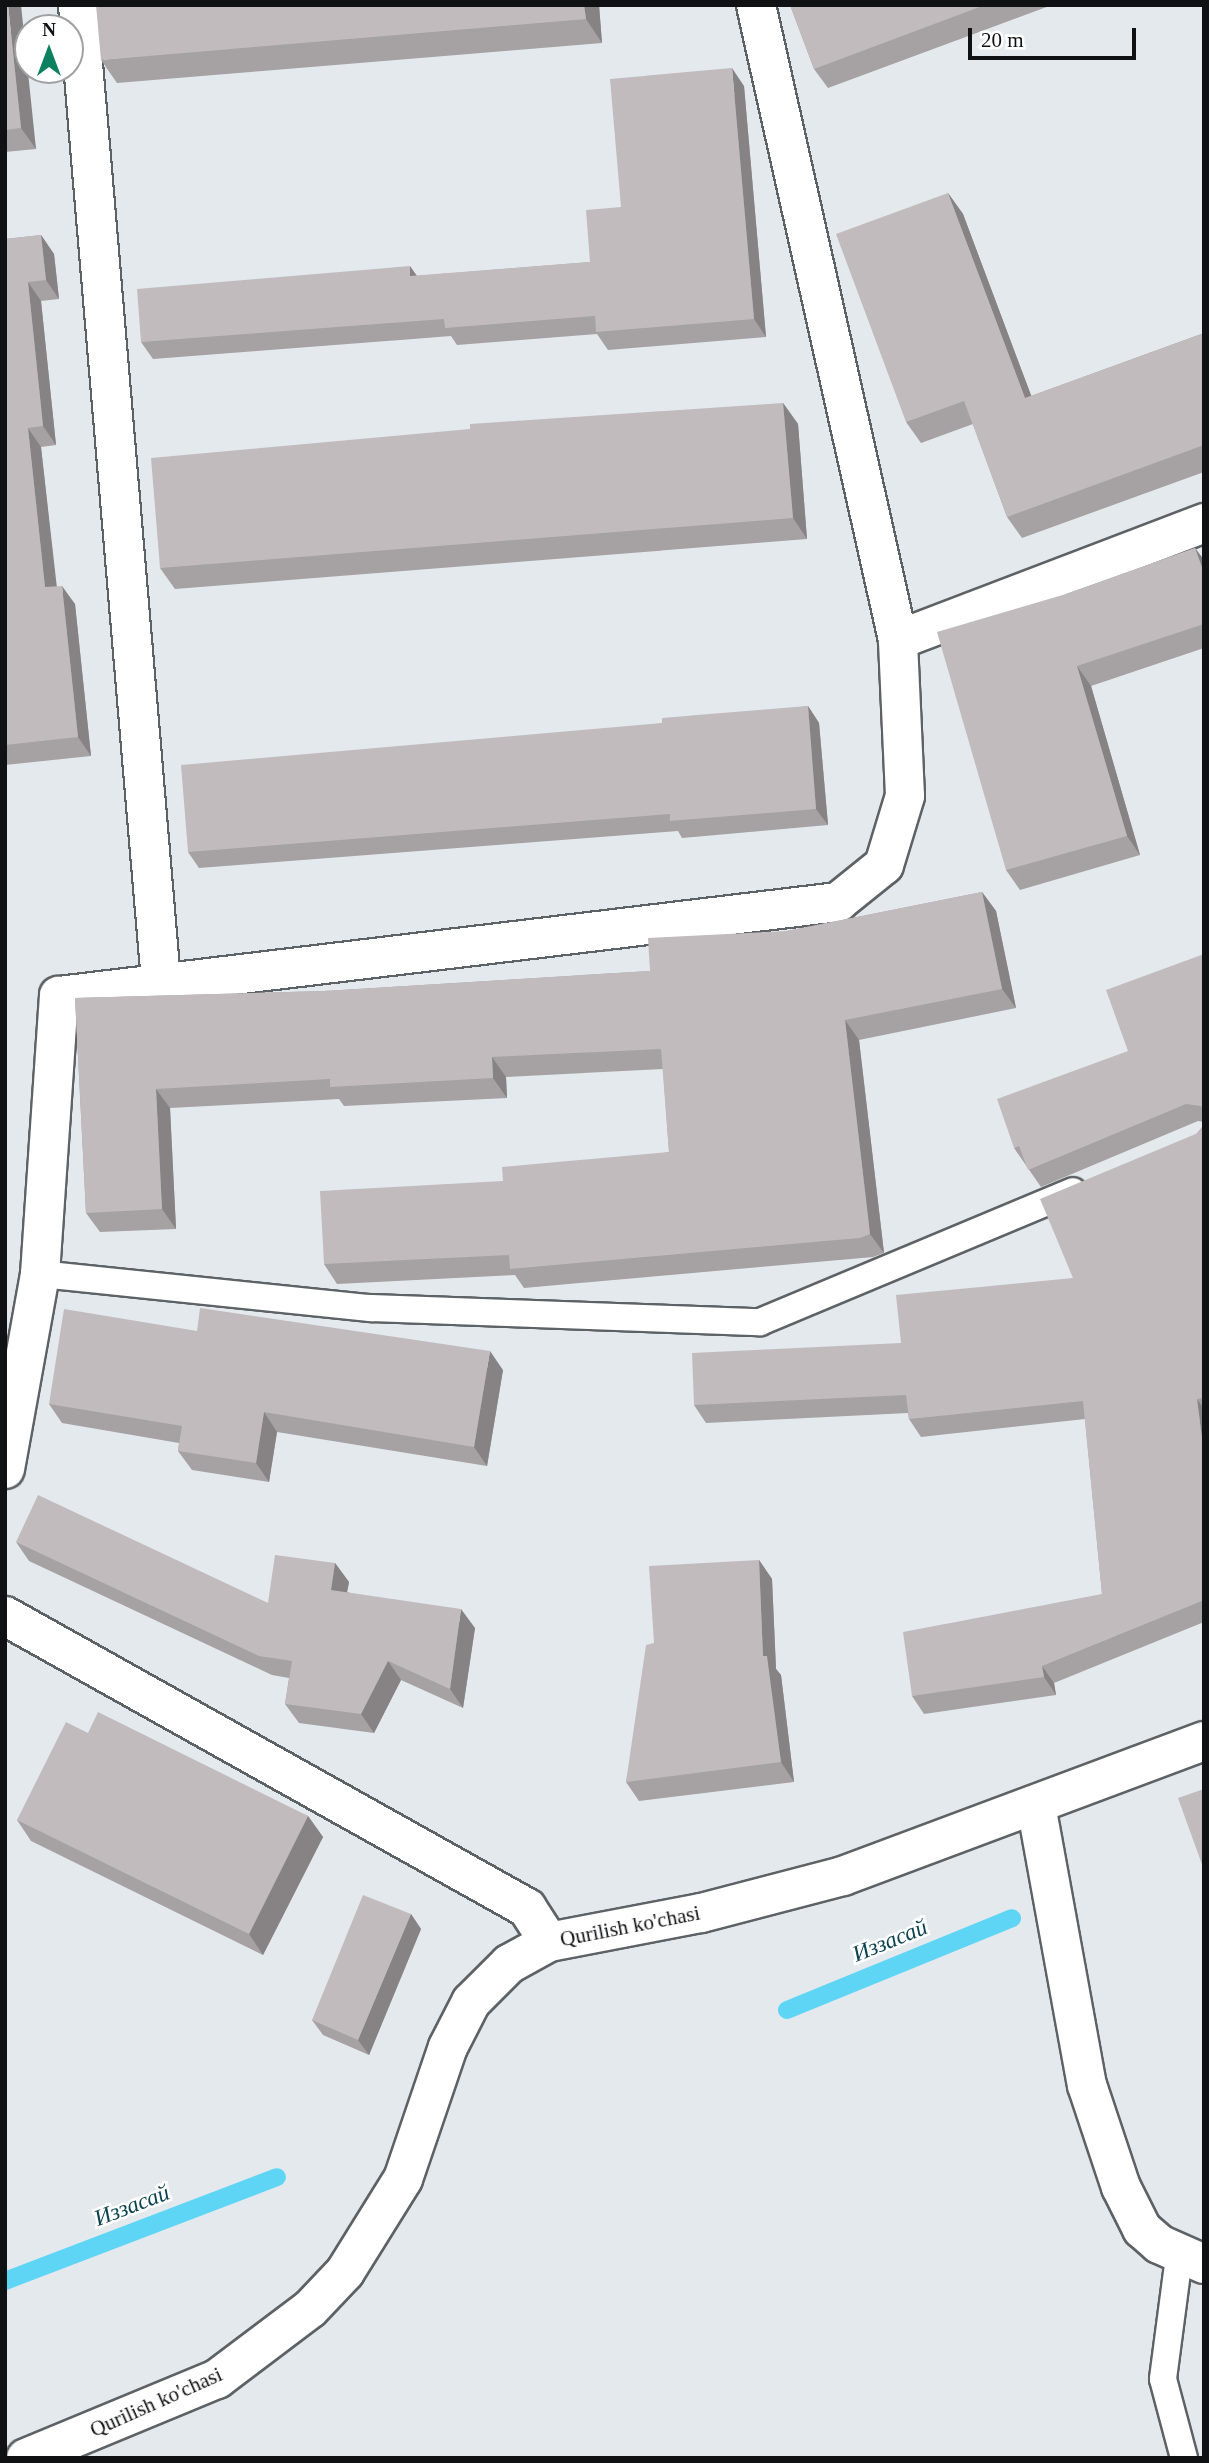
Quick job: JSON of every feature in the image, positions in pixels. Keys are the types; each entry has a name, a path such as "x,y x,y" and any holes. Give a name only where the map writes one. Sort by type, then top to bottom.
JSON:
{"street":[{"path":"78,5 161,981"},
{"path":"5,1469 40,1274 59,996 161,981 838,902 884,865 905,796 898,640 756,5"},
{"path":"898,640 1204,523"},
{"path":"5,1616 527,1908 549,1942"},
{"name":"Qurilish ko'chasi","path":"26,2458 217,2379 310,2309 345,2272 403,2179 448,2047 471,2002 509,1964 549,1942 774,1896 843,1876 1204,1741"},
{"path":"1035,1805 1087,2085 1130,2208 1142,2229 1191,2260"}],"lane":[{"path":"40,1274 371,1308 760,1322 1102,1179"},
{"path":"1184,2458 1163,2379 1191,2260"}],"building":[{"path":"5,5 8,5 14,84 16,84 21,128 5,130"},
{"path":"96,5 584,5 586,19 101,60"},
{"path":"790,5 985,5 814,69"},
{"path":"732,68 754,319 596,332 595,316 445,328 444,319 141,342 137,289 410,266 410,276 590,262 586,210 621,207 610,79"},
{"path":"948,193 1025,398 1204,333 1204,445 1007,517 964,401 906,422 836,234"},
{"path":"41,235 46,280 28,282 43,426 28,428 45,587 62,586 78,737 5,745 5,239"},
{"path":"783,403 793,518 160,568 151,458 470,429 470,424"},
{"path":"1195,548 1204,573 1204,624 1077,666 1127,836 1006,870 937,632 1066,594"},
{"path":"808,706 816,809 670,821 670,814 188,852 181,765 662,723 662,718"},
{"path":"982,892 1002,989 845,1020 870,1234 860,1238 510,1269 509,1255 324,1264 320,1191 503,1181 502,1167 669,1152 661,1049 492,1057 493,1078 330,1087 330,1079 156,1089 162,1209 86,1213 75,998 324,991 650,971 648,938 787,931"},
{"path":"1204,954 1204,1112 1201,1106 1186,1104 1028,1170 1019,1146 1014,1148 997,1099 1128,1051 1106,990"},
{"path":"1204,1125 1204,1398 1197,1399 1204,1454 1204,1600 1042,1666 1044,1677 912,1696 903,1632 1102,1594 1083,1401 909,1419 906,1395 694,1405 692,1353 901,1343 896,1295 1073,1278 1040,1199 1198,1133"},
{"path":"200,1308 490,1351 474,1447 264,1412 256,1463 178,1451 182,1426 49,1404 64,1309 197,1331"},
{"path":"38,1495 268,1603 275,1555 335,1563 331,1590 461,1609 450,1689 388,1661 361,1714 285,1704 292,1661 259,1656 16,1542"},
{"path":"759,1560 763,1656 767,1656 781,1762 626,1782 646,1645 654,1643 649,1566"},
{"path":"98,1712 308,1816 249,1934 17,1820 66,1722 88,1733"},
{"path":"1204,1789 1204,1870 1178,1798"},
{"path":"363,1895 411,1914 358,2040 312,2020"}],"waterway":[{"name":"Иззасай","path":"787,2010 1012,1918"},
{"name":"Иззасай","path":"5,2281 277,2177"}]}
